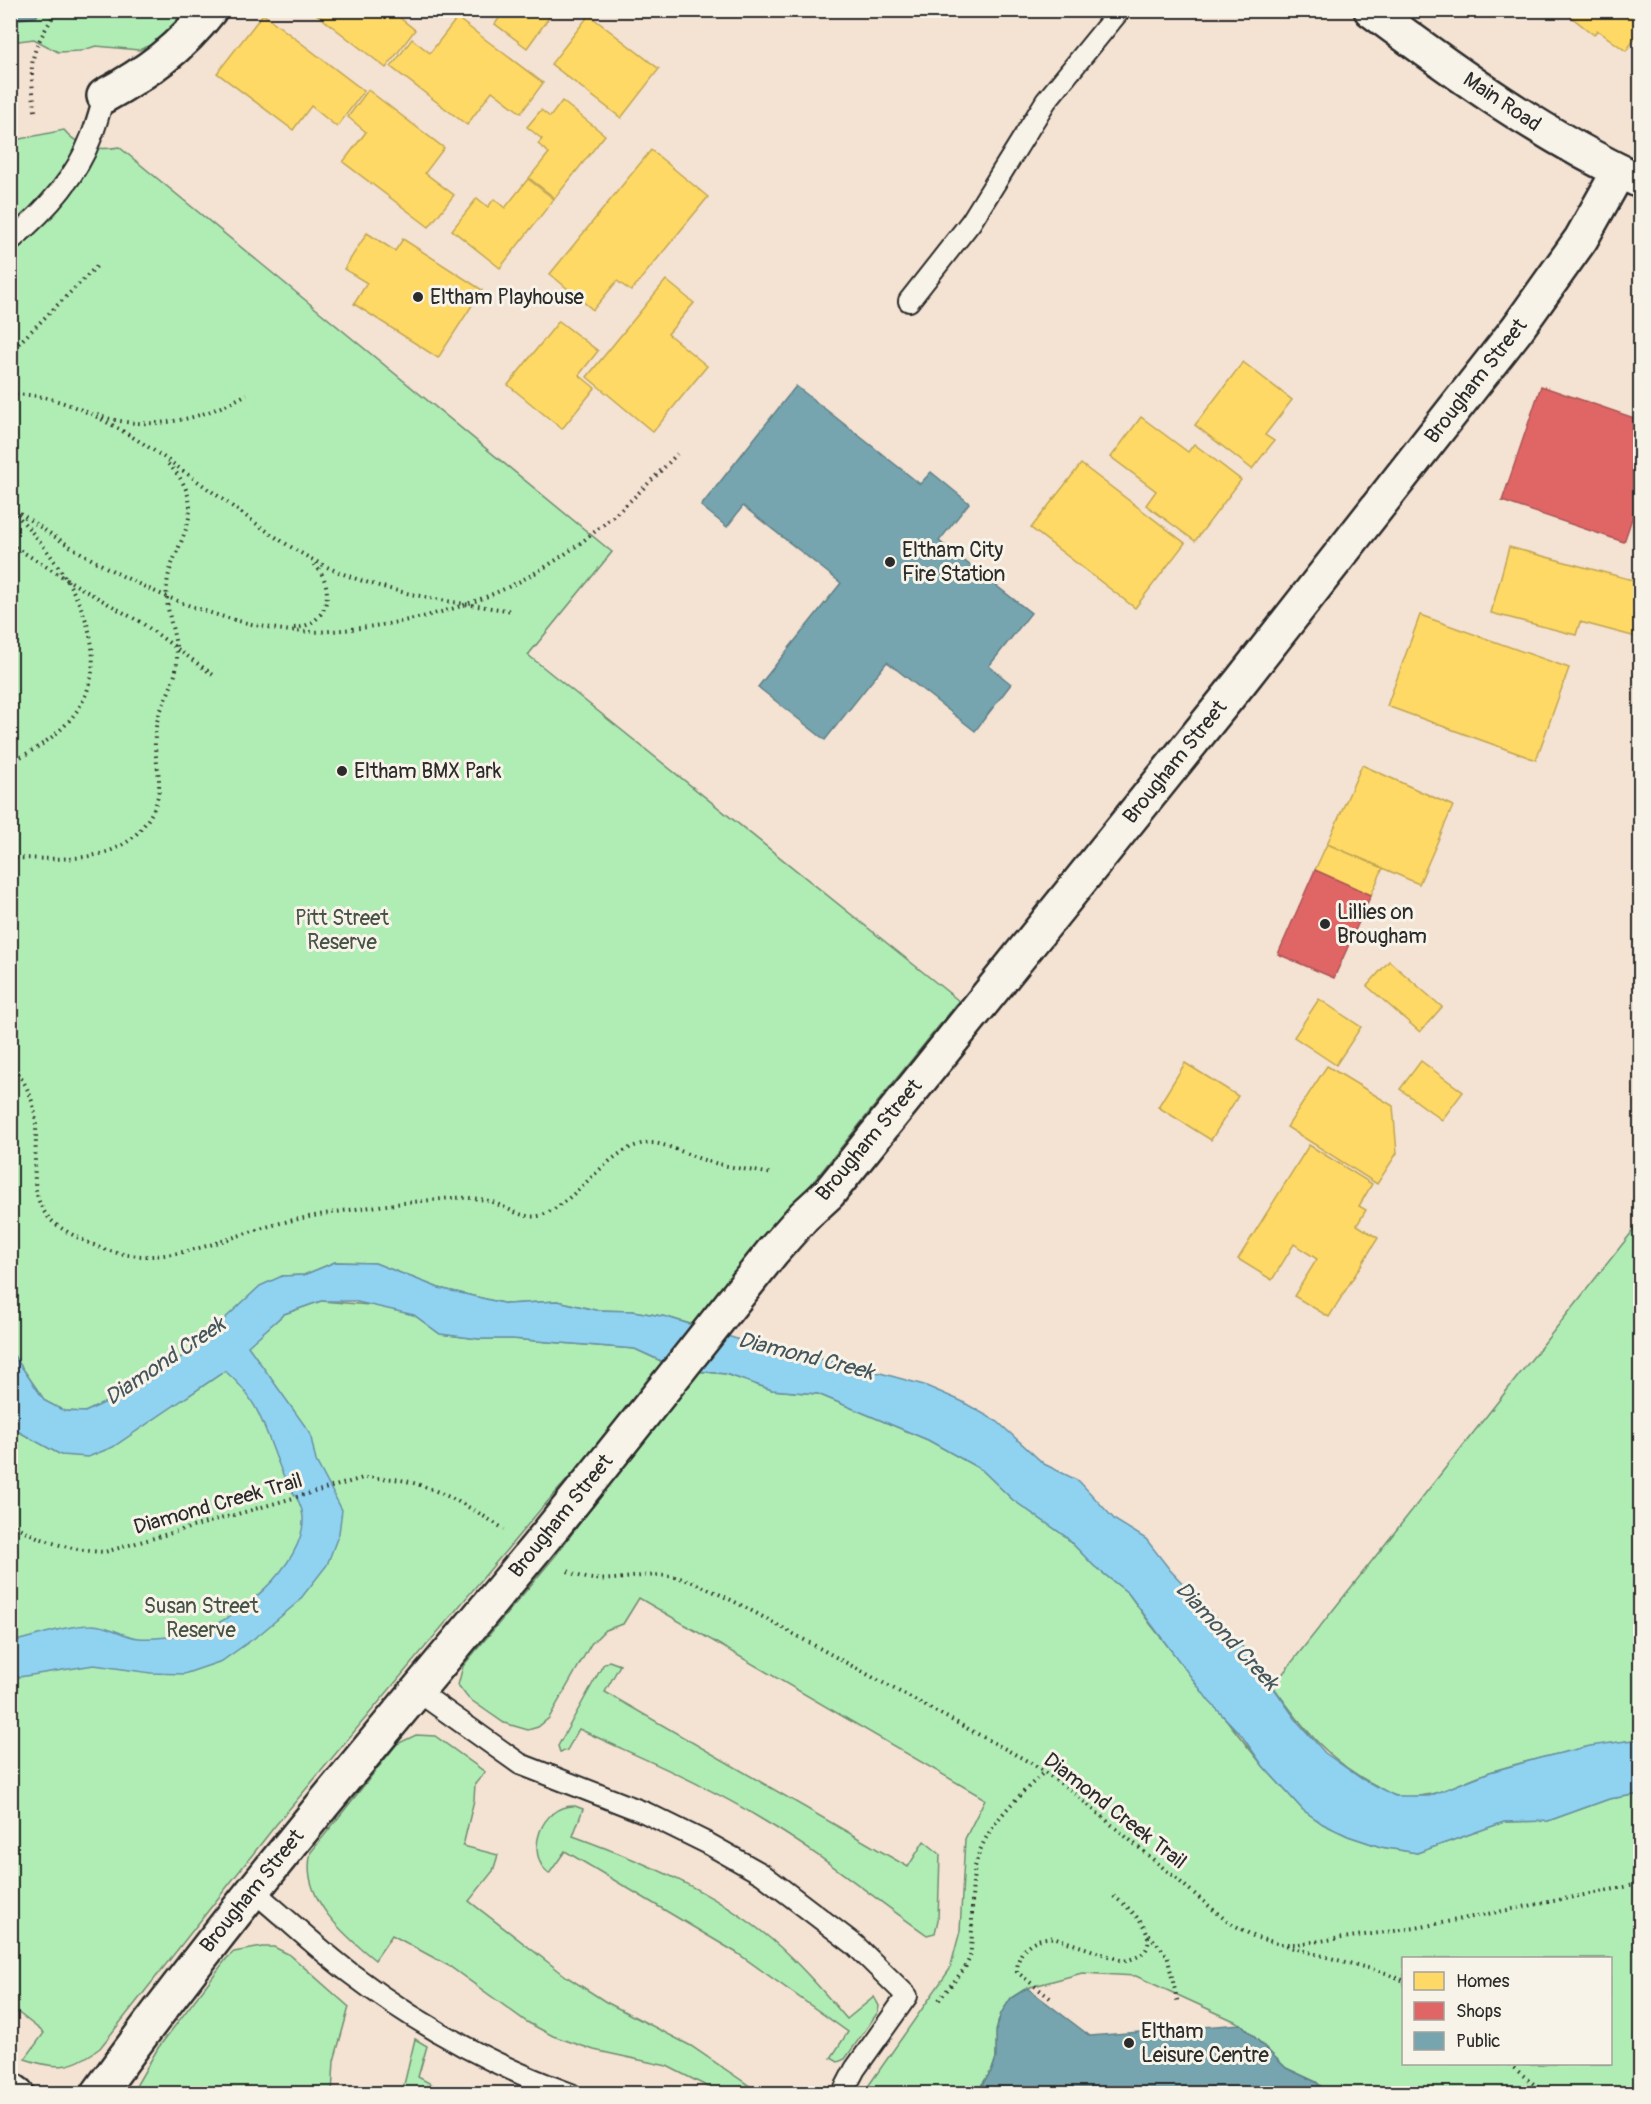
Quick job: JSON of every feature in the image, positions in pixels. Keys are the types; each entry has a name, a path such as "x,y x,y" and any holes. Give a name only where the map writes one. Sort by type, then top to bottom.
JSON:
{"street":[{"path":"104,96 142,76 171,53 192,34 210,10"},
{"name":"Main Road","path":"1371,10 1506,106 1581,152 1630,176"},
{"name":"Brougham Street","path":"98,2094 160,2007 252,1890 647,1410 773,1251 804,1216 829,1193 1336,561 1548,287 1630,176"},
{"path":"10,2089 16,2094"}],"lane":[{"path":"909,301 971,222 1046,101 1120,10"},
{"path":"10,241 47,206 81,160 90,141 104,96"},
{"path":"416,1690 507,1756 542,1774 646,1813 707,1843 762,1874 846,1938 907,1996 842,2092"},
{"path":"252,1890 349,1972 402,2010 495,2063 571,2094"}],"path":[{"path":"35,111 31,74 32,54 57,10"},
{"path":"10,352 98,265"},
{"path":"10,395 28,394 55,399 88,412 125,422 164,422 204,415 247,394"},
{"path":"88,412 156,454 298,551 324,566 371,582 433,598 513,611"},
{"path":"10,858 83,858 104,853 124,844 139,832 156,801 160,787 155,738 157,722 175,675 176,647 167,596 169,573 190,509 188,494 182,481 156,454"},
{"path":"10,507 78,552 167,596 233,620 278,630 360,628 414,620 470,604 511,588 577,546 618,514 677,454"},
{"path":"10,507 43,546 85,615 90,633 93,666 90,684 75,717 44,746 10,762"},
{"path":"10,544 142,623 216,676"},
{"path":"278,630 300,628 312,622 327,602 329,591 322,572 298,551"},
{"path":"10,1064 29,1092 35,1111 36,1185 40,1204 50,1219 71,1234 100,1249 130,1256 174,1254 285,1222 339,1211 442,1199 489,1201 526,1216 540,1216 557,1207 616,1156 635,1146 651,1143 705,1161 773,1174"},
{"name":"Diamond Creek Trail","path":"10,1522 65,1546 86,1551 105,1552 363,1478 402,1480 437,1493"},
{"name":"Diamond Creek Trail","path":"560,1566 588,1580 650,1574 677,1577 751,1611 1044,1772 1070,1790 1227,1921 1255,1937 1280,1944 1298,1944 1416,1928 1641,1884"},
{"path":"933,2006 966,1968 970,1957 974,1875 981,1849 1000,1817 1044,1772"},
{"path":"1113,1896 1141,1919 1149,1935 1167,1955 1178,2004"},
{"path":"1050,1998 1017,1972 1017,1962 1027,1945 1045,1937 1056,1938 1123,1961 1134,1959 1143,1953 1149,1935"},
{"path":"1280,1944 1386,1973 1402,1980"},
{"path":"1510,2065 1546,2094"}],"green space":[{"path":"10,11 186,11 153,44 139,50 96,46 80,51 58,52 34,39 11,42"},
{"name":"Eltham BMX Park","path":"64,130 82,144 96,148 119,147 612,552 528,655 959,1001 697,1326 667,1317 633,1311 595,1310 558,1301 507,1304 439,1288 375,1263 335,1262 304,1275 282,1276 190,1351 138,1387 85,1412 64,1411 45,1401 10,1350 10,141"},
{"path":"1640,1222 1640,1739 1584,1748 1530,1761 1493,1771 1423,1796 1397,1796 1389,1793 1360,1777 1331,1755 1306,1730 1273,1686"},
{"name":"Susan Street Reserve","path":"321,1301 382,1306 414,1315 440,1334 479,1339 512,1339 635,1349 667,1364 637,1402 540,1510 275,1826 100,2048 72,2064 55,2066 25,2059 44,2033 11,2007 10,1421 19,1432 61,1455 188,1396 225,1371 247,1346 284,1314"},
{"path":"694,1371 726,1374 772,1390 818,1394 928,1440 982,1470 1013,1500 1065,1536 1094,1566 1128,1593 1263,1766 1303,1810 1323,1824 1348,1836 1381,1847 1417,1853 1504,1822 1548,1821 1609,1799 1640,1794 1640,2093 1329,2093 1316,2082 1286,2068 1241,2024 1136,1976 1082,1973 1027,1988 1011,1998 998,2021 996,2058 992,2070 976,2093 870,2093 869,2085 950,1969 960,1931 965,1839 985,1799 639,1598 623,1624 605,1630 591,1644 549,1718 538,1727 528,1730 504,1723 468,1698 458,1685 463,1666 556,1555"},
{"path":"609,1661 620,1665 605,1692 908,1867 924,1841 940,1854 938,1920 935,1933 927,1935 784,1833 696,1783 579,1729 567,1750 560,1752 558,1746 603,1665"},
{"path":"416,1735 435,1736 485,1772 475,1784 474,1800 463,1846 498,1855 493,1871 469,1901 567,1977 606,2002 691,2046 760,2093 720,2093 667,2066 594,2050 553,2036 527,2022 449,1966 392,1935 375,1960 338,1927 318,1900 312,1884 309,1869 311,1852 397,1744"},
{"path":"575,1806 583,1809 573,1836 651,1867 725,1906 781,1948 847,2019 874,1997 879,2006 878,2012 845,2059 838,2062 831,2058 848,2032 737,1953 565,1851 549,1874 538,1855 537,1843 540,1832 545,1821 553,1813"},
{"path":"274,1947 290,1955 349,2007 334,2061 332,2093 132,2093 158,2048 227,1958 234,1952"},
{"path":"415,2039 427,2046 418,2077 447,2093 402,2093"}],"water":[{"name":"Diamond Creek","path":"335,1262 375,1263 439,1288 507,1304 558,1301 595,1310 633,1311 667,1317 756,1345 862,1368 924,1385 961,1401 998,1422 1044,1464 1079,1481 1115,1520 1146,1539 1170,1570 1252,1657 1297,1721 1325,1753 1362,1779 1395,1796 1429,1796 1490,1772 1540,1758 1590,1746 1640,1739 1640,1794 1609,1799 1548,1821 1504,1822 1417,1853 1381,1847 1348,1836 1323,1824 1303,1810 1263,1766 1242,1736 1209,1701 1128,1593 1094,1566 1065,1536 1013,1500 982,1470 928,1440 818,1394 772,1390 726,1374 679,1369 635,1349 512,1339 479,1339 440,1334 414,1315 353,1301 321,1301 284,1314 248,1346 310,1433 316,1461 342,1510 339,1533 327,1565 298,1602 260,1634 222,1661 184,1674 151,1673 94,1665 19,1677 11,1683 11,1642 61,1629 91,1625 103,1626 133,1637 166,1637 193,1633 228,1617 247,1604 280,1572 293,1554 301,1535 303,1517 299,1502 279,1466 263,1422 248,1396 225,1371 113,1447 88,1457 61,1455 19,1432 11,1421 10,1350 45,1401 64,1411 85,1412 138,1387 190,1351 260,1286 282,1276 304,1275"}],"building: Homes":[{"path":"311,10 390,10 415,30 386,68"},
{"path":"483,10 499,10 493,18"},
{"path":"505,10 551,10 553,12 527,48 495,24"},
{"path":"1574,10 1640,10 1640,32 1626,51 1597,30 1594,35 1570,16"},
{"path":"263,14 364,91 337,127 311,106 293,130 217,73"},
{"path":"589,15 659,69 621,118 551,64"},
{"path":"457,18 543,83 521,113 492,91 467,125 391,67 412,39 430,53"},
{"path":"368,90 444,148 425,173 454,195 429,227 343,162 366,132 348,117"},
{"path":"562,101 605,135 555,198 529,178 549,153 538,144 542,139 527,127 541,110 550,117"},
{"path":"651,150 708,197 631,291 617,281 593,310 550,274"},
{"path":"528,179 554,199 500,268 452,230 477,198 488,207 494,199 505,208"},
{"name":"Eltham Playhouse","path":"367,233 395,251 403,239 482,290 438,358 354,304 367,283 344,269"},
{"path":"666,280 694,303 668,334 707,366 653,432 587,377"},
{"path":"559,321 598,351 579,375 595,388 562,429 508,385"},
{"path":"1243,362 1292,400 1265,435 1274,441 1252,469 1195,425"},
{"path":"1141,417 1188,452 1194,444 1241,480 1195,541 1146,505 1156,491 1111,457"},
{"path":"1081,464 1185,543 1135,608 1031,528"},
{"path":"1509,547 1640,582 1640,638 1580,622 1576,635 1491,613"},
{"path":"1420,615 1569,668 1536,760 1387,706"},
{"path":"1362,765 1453,806 1419,884 1327,844"},
{"path":"1327,844 1383,868 1371,895 1315,870"},
{"path":"1389,961 1442,1007 1420,1032 1367,986"},
{"path":"1319,999 1361,1027 1336,1065 1294,1037"},
{"path":"1421,1061 1463,1092 1442,1120 1400,1089"},
{"path":"1185,1063 1238,1096 1211,1140 1158,1107"},
{"path":"1327,1066 1393,1106 1397,1153 1377,1184 1287,1127"},
{"path":"1309,1145 1372,1184 1359,1206 1366,1210 1357,1225 1378,1238 1329,1317 1294,1296 1317,1259 1294,1244 1272,1280 1238,1259"}],"building: Shops":[{"path":"1541,386 1640,420 1640,495 1624,542 1502,501"},
{"name":"Lillies on Brougham","path":"1315,870 1371,895 1334,978 1278,954"}],"building: Public":[{"path":"10,10 41,10 36,17 10,20"},
{"name":"Eltham City Fire Station","path":"796,386 920,484 931,472 969,503 939,541 1031,613 989,666 1011,684 975,731 887,662 825,740 758,687 841,583 743,506 727,527 701,506"},
{"name":"Eltham Leisure Centre","path":"1027,1988 1090,2036 1241,2024 1286,2068 1316,2082 1329,2094 976,2094 992,2070 996,2058 996,2031 1001,2013 1011,1998"}],"place":[{"name":"Eltham Playhouse","path":"418,297"},
{"name":"Eltham City Fire Station","path":"890,562"},
{"name":"Eltham BMX Park","path":"342,771"},
{"name":"Lillies on Brougham","path":"1325,924"},
{"name":"Eltham Leisure Centre","path":"1129,2043"}],"park label":[{"name":"Pitt Street Reserve","path":"342,930"}]}
